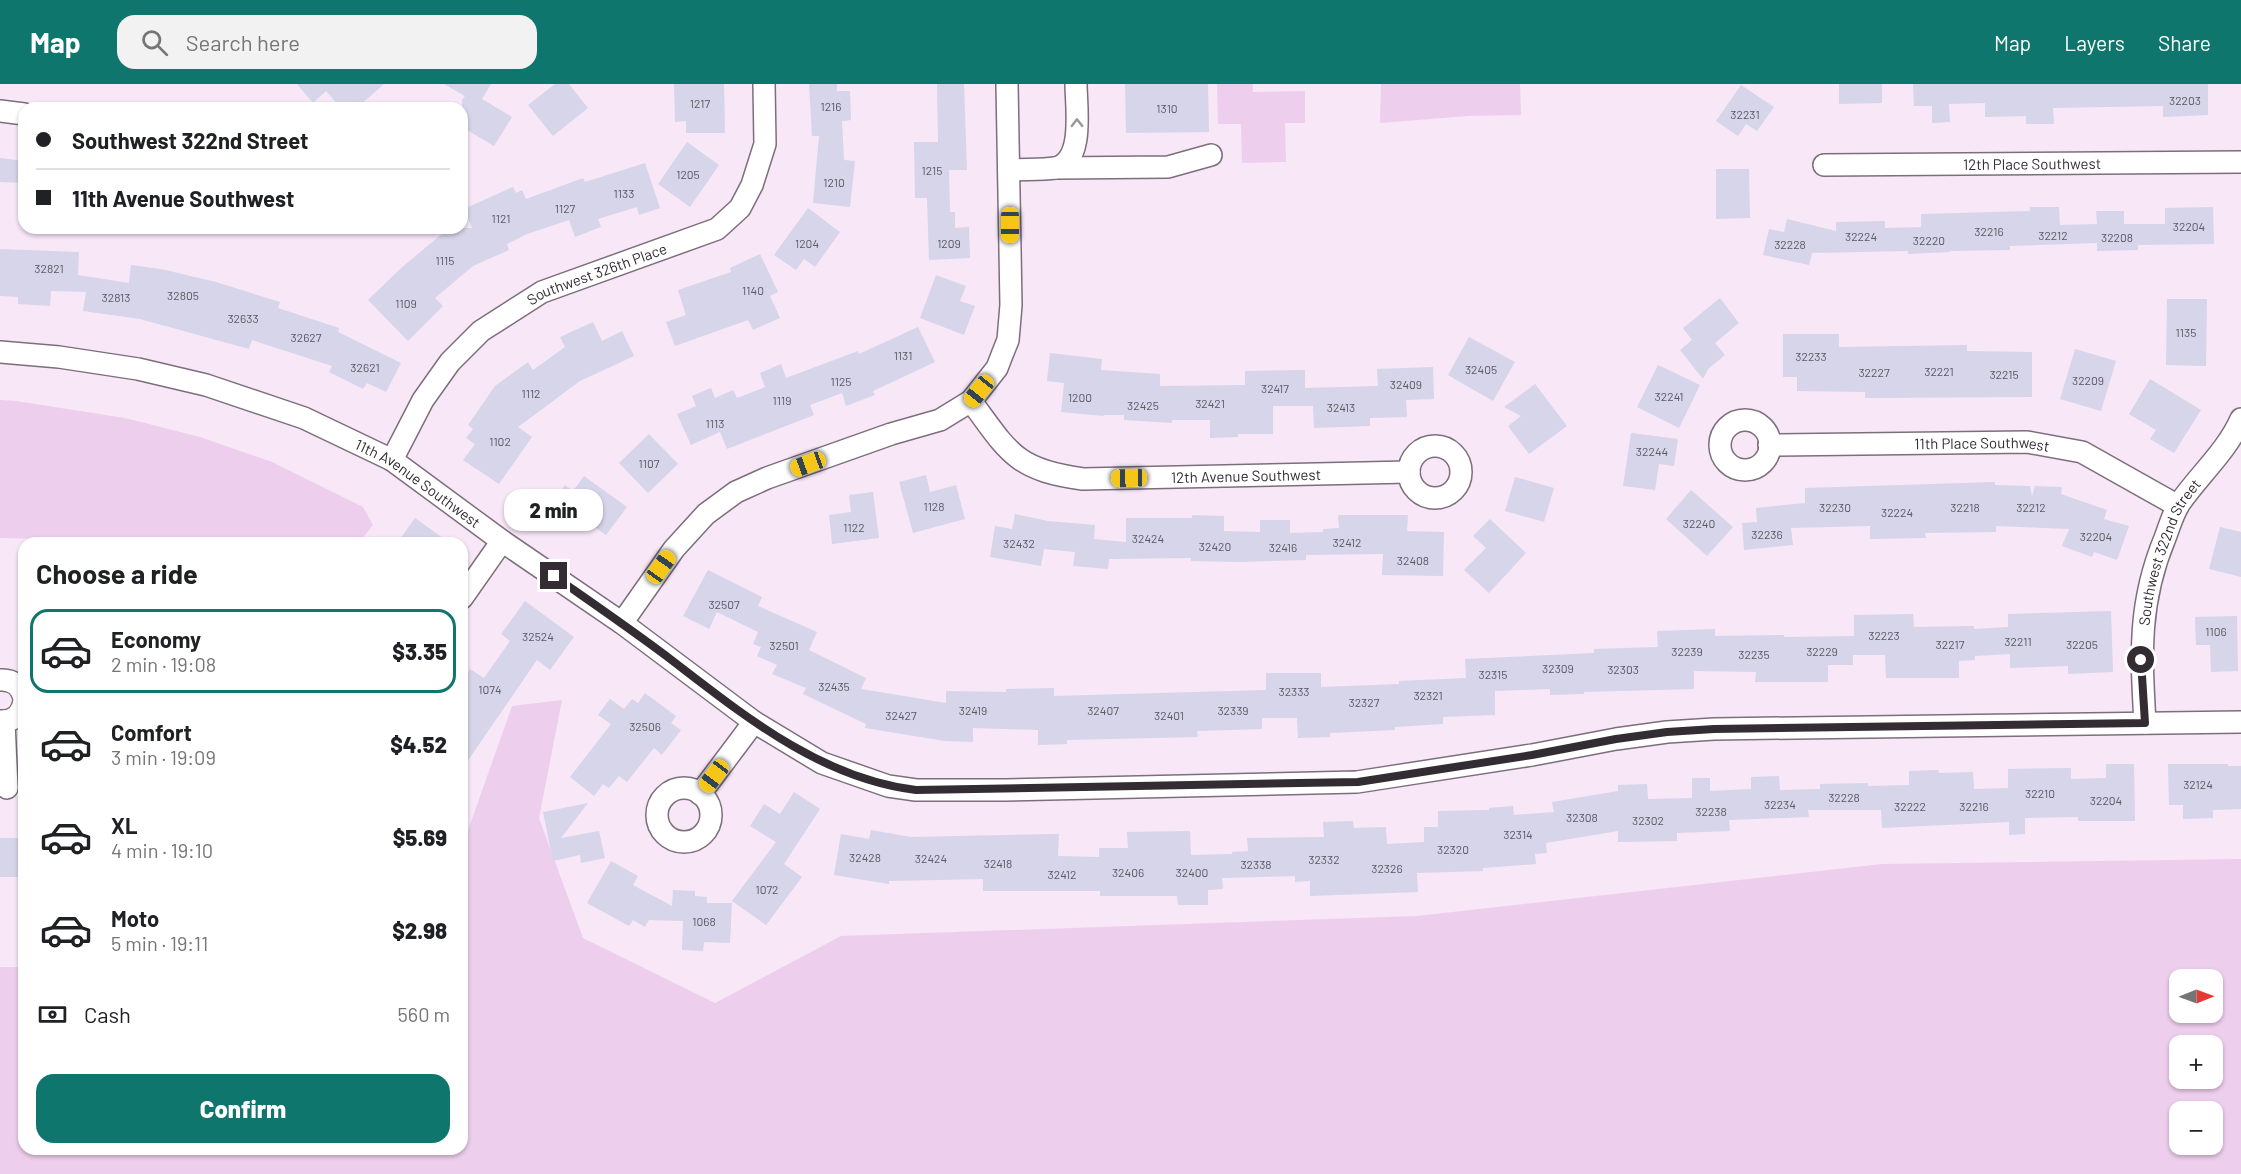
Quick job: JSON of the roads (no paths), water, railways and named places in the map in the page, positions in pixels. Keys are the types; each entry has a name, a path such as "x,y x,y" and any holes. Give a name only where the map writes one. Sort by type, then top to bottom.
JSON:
{"street":[{"name":"Southwest 326th Place","path":"392,460 423,400 450,362 481,332 542,292 717,229 740,208 752,185 765,144 764,84"},
{"path":"622,623 674,549 706,514 736,492 766,478 940,420 971,401 997,368 1008,340 1011,305 1006,84"},
{"path":"1056,168 1064,164 1076,147 1076,84"},
{"path":"0,111 18,113"},
{"path":"1009,170 1168,167 1211,155"},
{"name":"12th Place Southwest","path":"1824,165 2241,162"},
{"name":"11th Avenue Southwest","path":"0,352 59,357 138,369 206,385 304,418 392,460 502,541 622,623 754,722 822,763 888,786 916,790 1358,782 1532,755 1616,739 1714,729 2241,723"},
{"name":"12th Avenue Southwest","path":"971,401 1005,448 1027,465 1053,475 1083,479 1408,472"},
{"name":"Southwest 322nd Street","path":"2145,723 2141,660 2143,615 2153,566 2178,506 2238,429"},
{"name":"11th Place Southwest","path":"1769,445 2027,442 2051,445 2082,452 2178,506"},
{"path":"468,589 502,541"},
{"path":"0,680 10,680 18,686"},
{"path":"10,788 2,721 18,715"},
{"path":"700,794 754,722"}]}
